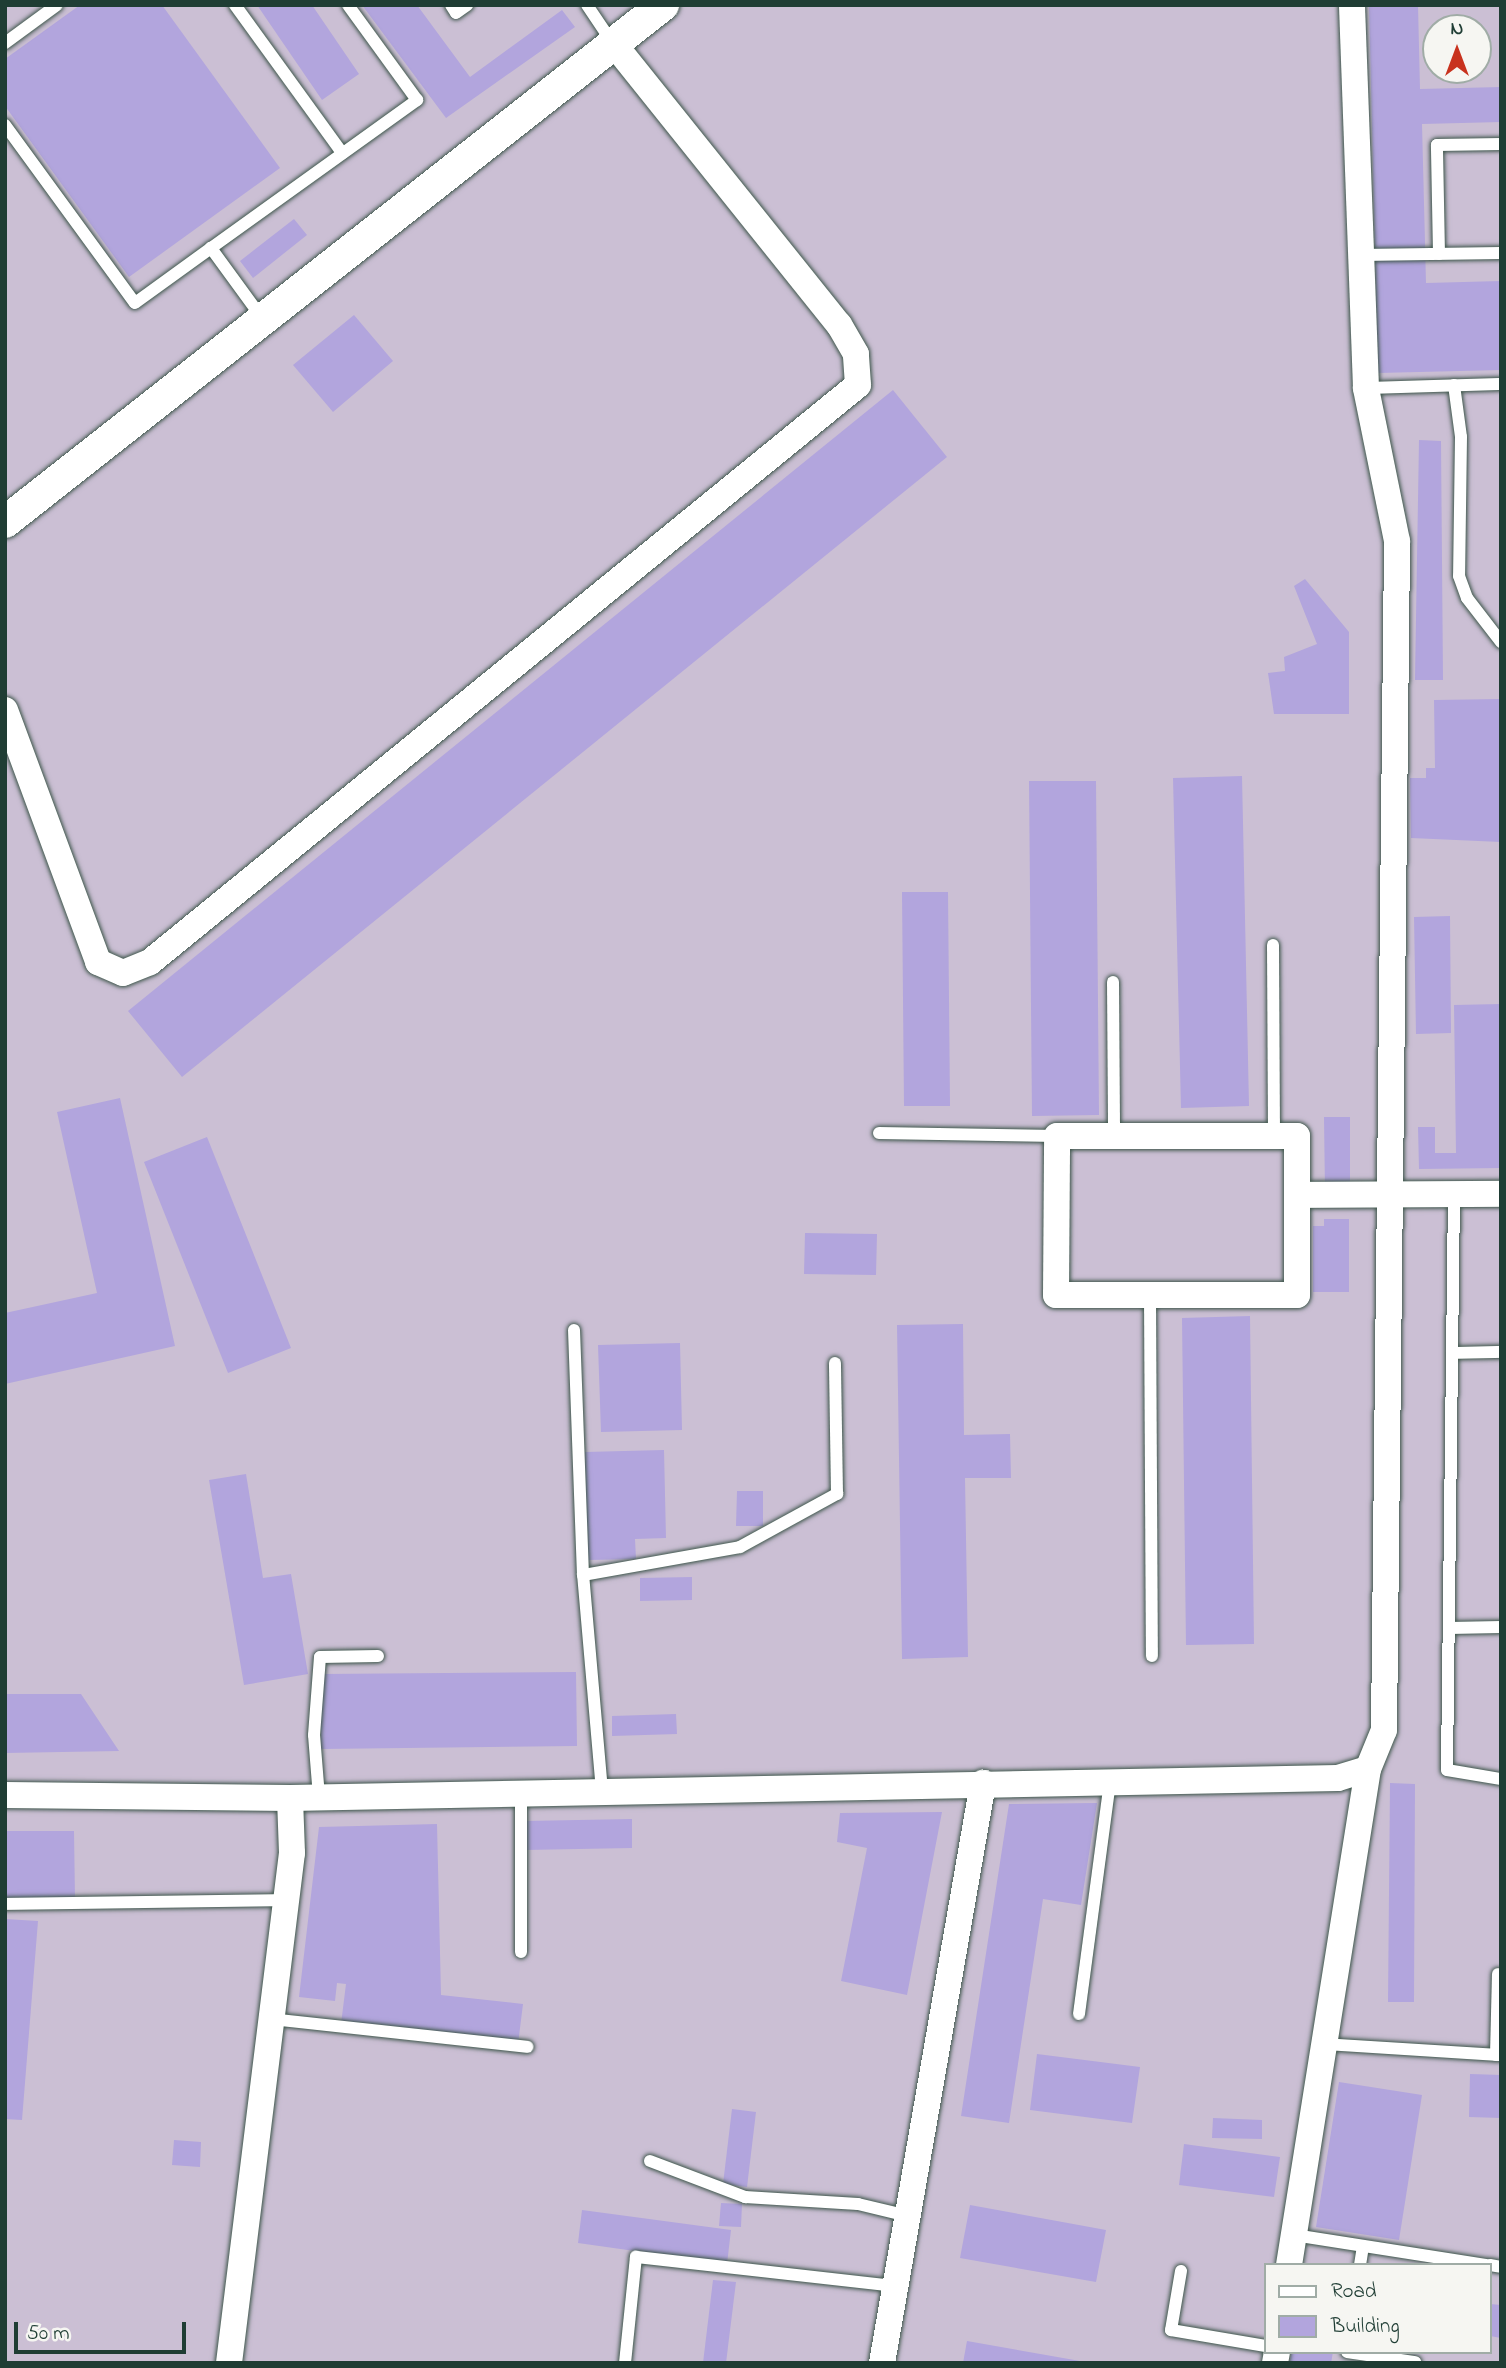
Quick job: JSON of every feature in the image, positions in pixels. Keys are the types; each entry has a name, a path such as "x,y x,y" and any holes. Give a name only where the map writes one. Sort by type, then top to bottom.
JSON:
{"street":[{"path":"5,522 663,5"},
{"path":"1289,2263 1368,1769 1384,1730 1398,541 1366,388 1352,5"},
{"path":"5,710 98,962 122,974 150,962 858,385 856,354 839,325 614,44"},
{"path":"1057,1136 1274,1136 1297,1136 1297,1295 1056,1295 1057,1136"},
{"path":"1297,1195 1501,1194"},
{"path":"5,1795 290,1798 1338,1778 1368,1769"},
{"path":"882,2363 983,1783"},
{"path":"229,2363 286,1900 290,1798"}],"lane":[{"path":"5,43 57,5"},
{"path":"235,5 342,153"},
{"path":"5,125 135,303 417,100 348,5"},
{"path":"451,5 456,13 467,5"},
{"path":"587,5 614,44"},
{"path":"1439,254 1437,145 1501,144"},
{"path":"211,248 262,318"},
{"path":"1361,256 1501,253"},
{"path":"1366,388 1501,384"},
{"path":"1454,385 1461,437 1459,576 1467,598 1501,642"},
{"path":"1273,945 1274,1136"},
{"path":"1113,982 1114,1136"},
{"path":"879,1133 1057,1136"},
{"path":"1454,1194 1447,1770 1501,1779"},
{"path":"1150,1295 1152,1656"},
{"path":"574,1330 583,1575 602,1791"},
{"path":"1452,1353 1501,1352"},
{"path":"583,1575 740,1547 837,1494 835,1363"},
{"path":"1449,1628 1501,1627"},
{"path":"320,1797 314,1735 320,1657 379,1656"},
{"path":"1079,2014 1110,1781"},
{"path":"521,1793 521,1952"},
{"path":"5,1904 286,1900"},
{"path":"1324,2044 1498,2055 1498,1974"},
{"path":"271,2019 527,2047"},
{"path":"650,2161 745,2197 858,2204 908,2216"},
{"path":"1294,2235 1475,2263"},
{"path":"1360,2263 1363,2246"},
{"path":"625,2363 636,2257 895,2286"},
{"path":"1181,2271 1171,2330 1264,2346"},
{"path":"1361,2354 1415,2362"}],"shaded area":[{"path":"5,5 1501,5 1501,2363 5,2363"}],"building":[{"path":"80,5 162,5 280,168 129,277 5,106 5,59"},
{"path":"257,5 312,5 359,74 322,100"},
{"path":"362,5 417,5 470,77 562,10 575,27 446,118"},
{"path":"1369,5 1418,5 1420,89 1501,87 1501,122 1422,124 1426,283 1501,281 1501,370 1378,373"},
{"path":"294,219 307,235 253,278 240,261"},
{"path":"354,315 393,361 333,412 293,365"},
{"path":"893,390 947,457 182,1077 128,1011"},
{"path":"1419,440 1441,441 1443,680 1415,680"},
{"path":"1305,579 1349,632 1349,714 1274,714 1268,673 1285,671 1284,657 1317,644 1294,586"},
{"path":"1501,699 1501,842 1411,838 1410,778 1426,778 1426,768 1435,768 1434,700"},
{"path":"1242,776 1249,1106 1181,1108 1173,778"},
{"path":"1029,781 1096,781 1099,1115 1032,1116"},
{"path":"902,892 948,892 950,1106 904,1106"},
{"path":"1450,916 1451,1033 1416,1034 1414,917"},
{"path":"1501,1004 1501,1168 1419,1169 1418,1127 1435,1127 1435,1153 1456,1153 1454,1005"},
{"path":"120,1098 175,1346 5,1384 5,1313 97,1293 57,1112"},
{"path":"1324,1117 1350,1117 1350,1192 1325,1192"},
{"path":"207,1137 291,1348 228,1373 144,1162"},
{"path":"1324,1219 1349,1219 1349,1292 1313,1292 1313,1226 1324,1226"},
{"path":"805,1233 877,1234 876,1275 804,1274"},
{"path":"1250,1316 1254,1644 1186,1645 1182,1318"},
{"path":"963,1324 964,1435 1010,1434 1011,1478 965,1478 968,1657 902,1659 897,1325"},
{"path":"680,1343 682,1430 601,1432 598,1345"},
{"path":"664,1450 666,1538 635,1539 636,1559 588,1560 585,1452"},
{"path":"246,1474 263,1578 291,1574 308,1674 244,1685 209,1480"},
{"path":"737,1491 763,1491 763,1526 736,1526"},
{"path":"692,1577 692,1600 640,1601 640,1578"},
{"path":"576,1672 577,1746 321,1749 321,1674"},
{"path":"5,1694 81,1694 119,1751 5,1753"},
{"path":"676,1714 677,1734 612,1736 612,1716"},
{"path":"1390,1783 1415,1784 1414,2002 1388,2002"},
{"path":"1097,1803 1081,1905 1043,1899 1009,2123 961,2116 1009,1804"},
{"path":"942,1812 907,1995 841,1981 867,1848 837,1842 840,1813"},
{"path":"632,1819 632,1848 525,1850 525,1821"},
{"path":"437,1824 441,1995 523,2004 518,2044 341,2024 346,1984 337,1983 335,2001 299,1997 319,1827"},
{"path":"5,1831 74,1831 75,1900 5,1900"},
{"path":"5,1919 38,1921 22,2120 5,2119"},
{"path":"1037,2054 1140,2067 1132,2123 1030,2110"},
{"path":"1470,2074 1501,2075 1501,2118 1469,2117"},
{"path":"1339,2082 1422,2095 1399,2240 1316,2227"},
{"path":"732,2109 756,2112 747,2187 723,2184"},
{"path":"1213,2118 1262,2120 1262,2139 1212,2138"},
{"path":"174,2140 201,2142 200,2167 172,2165"},
{"path":"1184,2144 1280,2157 1274,2197 1179,2185"},
{"path":"721,2203 742,2204 741,2227 719,2226"},
{"path":"970,2205 1106,2230 1096,2282 960,2258"},
{"path":"582,2210 731,2230 727,2264 578,2243"},
{"path":"713,2280 736,2282 726,2363 703,2363"},
{"path":"1492,2304 1501,2305 1501,2338 1492,2336"},
{"path":"967,2341 1080,2361 1080,2363 963,2363"},
{"path":"1291,2354 1333,2354 1331,2363 1290,2363"}]}
